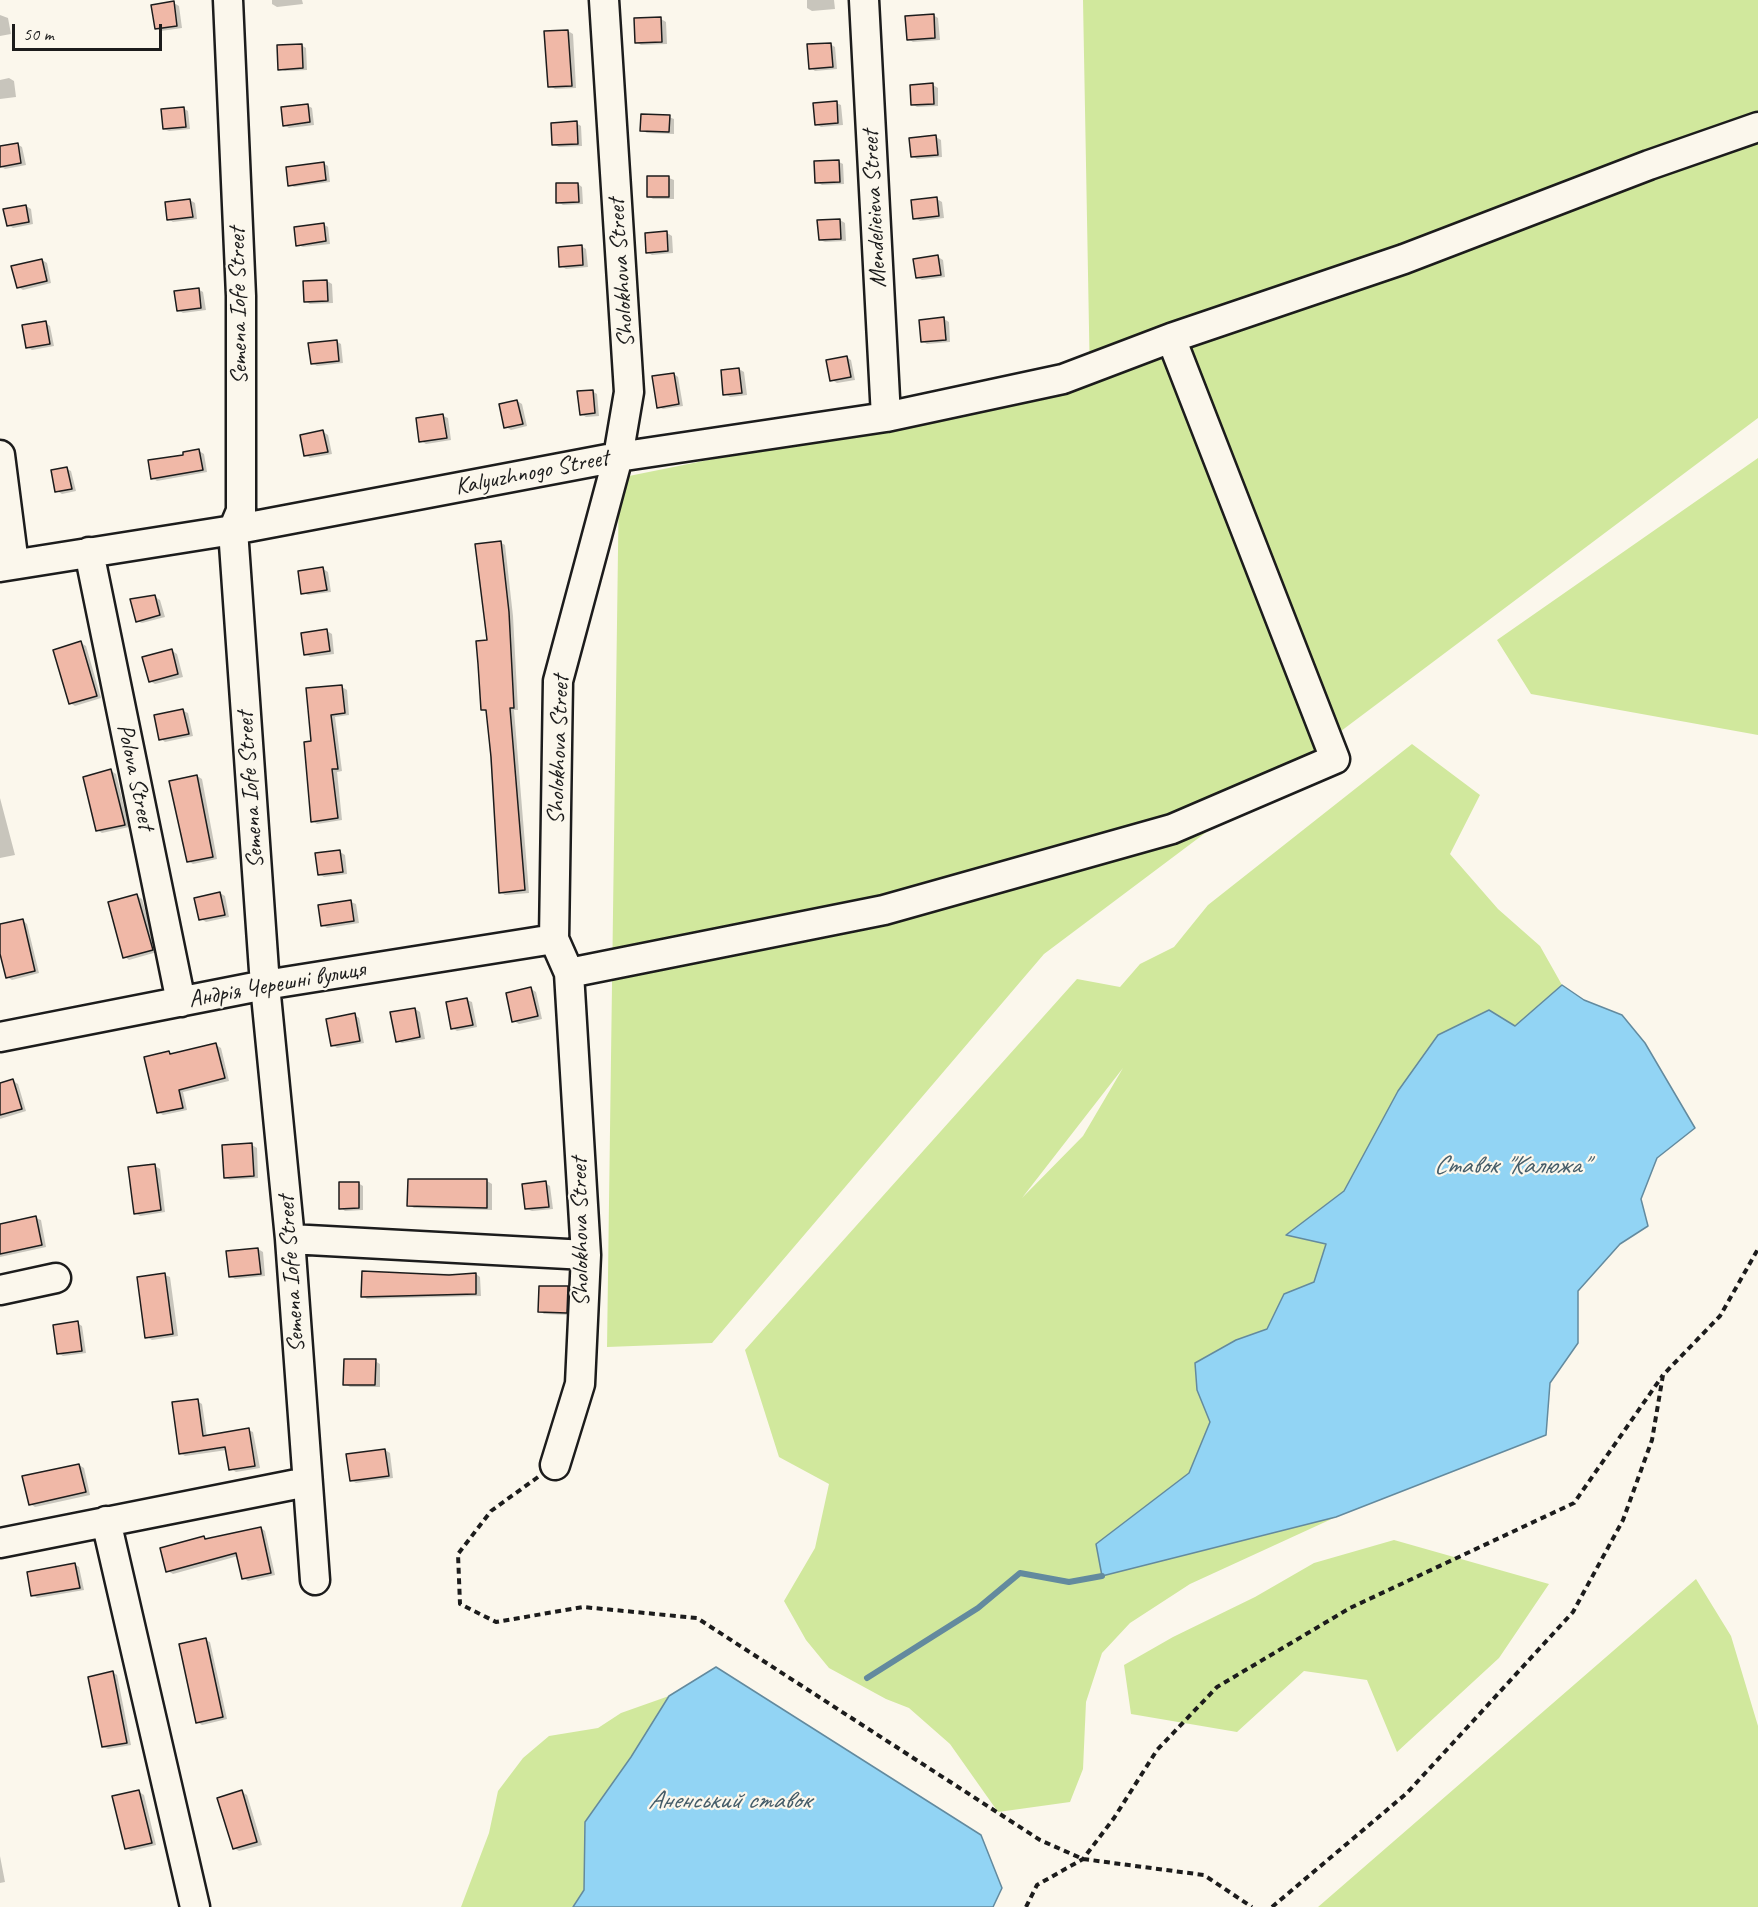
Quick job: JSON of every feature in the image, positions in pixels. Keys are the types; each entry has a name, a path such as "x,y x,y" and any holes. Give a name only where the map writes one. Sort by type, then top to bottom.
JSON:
{"street":[{"name":"Semena Iofe Street","path":"228,0 241,296 241,511 233,530 266,985 290,1239 315,1580"},
{"name":"Sholokhova Street","path":"555,1465 580,1384 586,1255 569,973 554,939 558,681 618,457 629,392 604,0"},
{"name":"Mendelieieva Street","path":"864,0 886,417"},
{"name":"Kalyuzhnogo Street","path":"7,566 233,530 618,457 886,417 1064,379 1171,338 1404,260 1649,165 1758,127"},
{"path":"569,973 884,910 1172,829 1335,759 1171,338"},
{"path":"0,455 7,566"},
{"name":"Polova Street","path":"88,552 180,1002"},
{"name":"Андрія Черешні вулиця","path":"0,1037 266,985 554,939"},
{"path":"290,1239 586,1255"},
{"path":"0,1290 56,1278"},
{"path":"0,1543 307,1482"},
{"path":"106,1521 195,1907"}],"path":[{"path":"1026,1907 1037,1885 1083,1859 1114,1818 1157,1750 1217,1687 1350,1608 1511,1530 1574,1503 1663,1376 1720,1316 1758,1249"},
{"path":"1272,1907 1407,1793 1573,1612 1623,1520 1652,1440 1663,1376"},
{"path":"555,1465 491,1511 458,1554 460,1604 496,1622 583,1608 697,1618 1040,1839 1083,1859 1204,1875 1252,1907"}],"green space":[{"path":"1083,0 1758,0 1758,418 1044,954 712,1343 607,1347 619,478 1090,383"},
{"path":"1758,458 1758,735 1531,694 1497,640"},
{"path":"1412,744 1480,795 1450,854 1498,909 1540,946 1562,985 1515,1027 1398,1091 1344,1191 1286,1235 1327,1244 1314,1282 1284,1294 1267,1329 1236,1340 1197,1390 1210,1422 1189,1473 1096,1544 1102,1576 1336,1517 1190,1584 1130,1623 1102,1653 1086,1702 1083,1769 1070,1802 998,1812 950,1744 909,1708 886,1699 829,1668 806,1640 784,1601 815,1548 829,1484 779,1457 745,1350 1077,979 1120,987 1140,964 1174,947 1208,905","holes":["1123,1068 1083,1136 1022,1198"]},
{"path":"1394,1540 1549,1584 1499,1658 1397,1752 1367,1680 1304,1671 1237,1732 1131,1714 1124,1665 1173,1637 1255,1597 1314,1563"},
{"path":"1696,1579 1731,1636 1758,1726 1758,1907 1318,1907"},
{"path":"669,1696 632,1757 585,1822 584,1890 573,1907 461,1907 489,1833 498,1791 523,1758 549,1736 598,1728 621,1713"}],"water":[{"name":"Ставок \"Калюжа\"","path":"1562,985 1584,1000 1622,1015 1645,1043 1695,1128 1657,1158 1641,1199 1648,1226 1620,1244 1578,1291 1578,1343 1550,1383 1546,1435 1336,1517 1102,1576 1096,1544 1189,1473 1210,1422 1197,1390 1195,1363 1236,1340 1267,1329 1284,1294 1314,1282 1326,1244 1286,1235 1344,1191 1398,1091 1438,1035 1489,1010 1515,1026"},
{"name":"Аненський ставок","path":"716,1667 981,1835 1002,1888 993,1907 573,1907 584,1890 585,1822 631,1757 669,1696"}],"building":[{"path":"174,1 177,26 155,29 151,5"},
{"path":"934,14 935,38 907,40 905,16"},
{"path":"661,17 662,42 635,43 634,18"},
{"path":"568,30 572,86 548,87 544,31"},
{"path":"831,43 833,67 809,69 807,44"},
{"path":"302,44 303,68 278,70 277,45"},
{"path":"933,83 934,104 911,105 910,85"},
{"path":"837,101 838,123 815,125 813,103"},
{"path":"308,104 310,122 283,126 281,107"},
{"path":"184,107 186,127 163,129 161,109"},
{"path":"641,114 670,115 669,132 640,131"},
{"path":"577,121 578,144 552,145 551,123"},
{"path":"936,135 938,155 911,157 909,138"},
{"path":"18,143 21,163 0,167 0,146"},
{"path":"839,160 840,182 815,183 814,161"},
{"path":"324,162 326,180 288,186 286,167"},
{"path":"647,176 669,176 669,197 647,197"},
{"path":"556,183 578,183 579,202 556,203"},
{"path":"937,197 939,216 913,219 911,200"},
{"path":"190,199 193,217 167,220 165,202"},
{"path":"26,205 29,222 7,226 3,209"},
{"path":"840,219 841,239 819,240 817,220"},
{"path":"324,223 326,241 296,246 294,227"},
{"path":"667,231 668,251 646,253 645,233"},
{"path":"582,245 583,265 559,267 558,247"},
{"path":"938,255 941,275 916,278 913,259"},
{"path":"42,259 47,281 17,288 11,266"},
{"path":"327,280 328,301 304,302 303,281"},
{"path":"199,288 201,308 177,311 174,291"},
{"path":"944,317 946,340 921,342 919,320"},
{"path":"46,321 50,344 26,348 22,325"},
{"path":"337,340 339,361 311,364 308,343"},
{"path":"847,356 851,377 830,381 826,360"},
{"path":"739,368 742,393 723,395 721,370"},
{"path":"674,373 679,404 657,408 652,376"},
{"path":"593,390 595,413 580,415 577,391"},
{"path":"517,400 523,424 504,428 499,404"},
{"path":"443,414 447,438 419,442 416,418"},
{"path":"323,430 328,452 304,456 300,435"},
{"path":"199,449 203,470 151,479 148,460 183,455 183,452"},
{"path":"67,467 72,489 55,492 51,470"},
{"path":"501,541 509,612 514,708 510,708 525,890 499,893 491,757 486,710 481,710 476,641 487,640 475,544"},
{"path":"323,567 327,590 301,594 298,571"},
{"path":"155,595 160,615 136,622 130,599"},
{"path":"327,629 330,651 304,655 301,633"},
{"path":"81,641 97,696 69,704 53,650"},
{"path":"172,649 178,674 149,682 142,657"},
{"path":"342,685 345,713 331,715 338,769 332,769 338,818 311,822 304,742 311,741 306,688"},
{"path":"183,709 189,734 159,740 154,715"},
{"path":"111,769 125,825 96,831 83,777"},
{"path":"197,775 213,857 187,862 169,781"},
{"path":"340,850 343,872 318,875 315,853"},
{"path":"220,892 225,915 199,920 194,898"},
{"path":"137,894 153,950 123,958 108,902"},
{"path":"351,900 354,921 321,926 318,905"},
{"path":"23,919 35,971 6,978 0,954 0,924"},
{"path":"531,987 538,1016 512,1022 506,993"},
{"path":"467,998 473,1025 451,1029 446,1002"},
{"path":"415,1008 420,1037 396,1042 390,1012"},
{"path":"355,1013 360,1041 331,1046 326,1019"},
{"path":"216,1043 225,1078 179,1090 183,1108 157,1113 144,1057 169,1051 170,1054"},
{"path":"13,1079 22,1109 0,1115 0,1083"},
{"path":"252,1143 254,1176 224,1178 222,1145"},
{"path":"155,1164 161,1210 134,1214 128,1167"},
{"path":"408,1179 487,1179 487,1208 407,1206"},
{"path":"546,1181 549,1207 525,1209 522,1184"},
{"path":"339,1182 359,1182 359,1208 339,1209"},
{"path":"36,1216 42,1245 0,1254 0,1224"},
{"path":"258,1248 261,1274 229,1277 226,1251"},
{"path":"362,1271 449,1275 476,1273 476,1294 361,1297"},
{"path":"165,1273 173,1334 145,1338 137,1277"},
{"path":"539,1286 568,1286 567,1313 538,1312"},
{"path":"78,1321 82,1351 57,1354 53,1325"},
{"path":"344,1359 376,1359 375,1385 343,1385"},
{"path":"198,1399 203,1436 249,1428 255,1466 229,1470 225,1447 179,1454 172,1402"},
{"path":"385,1449 389,1476 350,1481 346,1454"},
{"path":"79,1464 86,1492 29,1505 22,1476"},
{"path":"261,1527 271,1573 242,1579 236,1553 166,1572 160,1548 204,1536 205,1539"},
{"path":"75,1563 80,1588 31,1596 27,1572"},
{"path":"206,1638 223,1717 196,1723 179,1644"},
{"path":"113,1671 127,1743 102,1747 88,1677"},
{"path":"139,1790 152,1843 125,1849 112,1796"},
{"path":"242,1790 257,1842 233,1849 217,1798"}],"waterway":[{"path":"867,1678 978,1608 1020,1573 1069,1582 1102,1576"}]}
